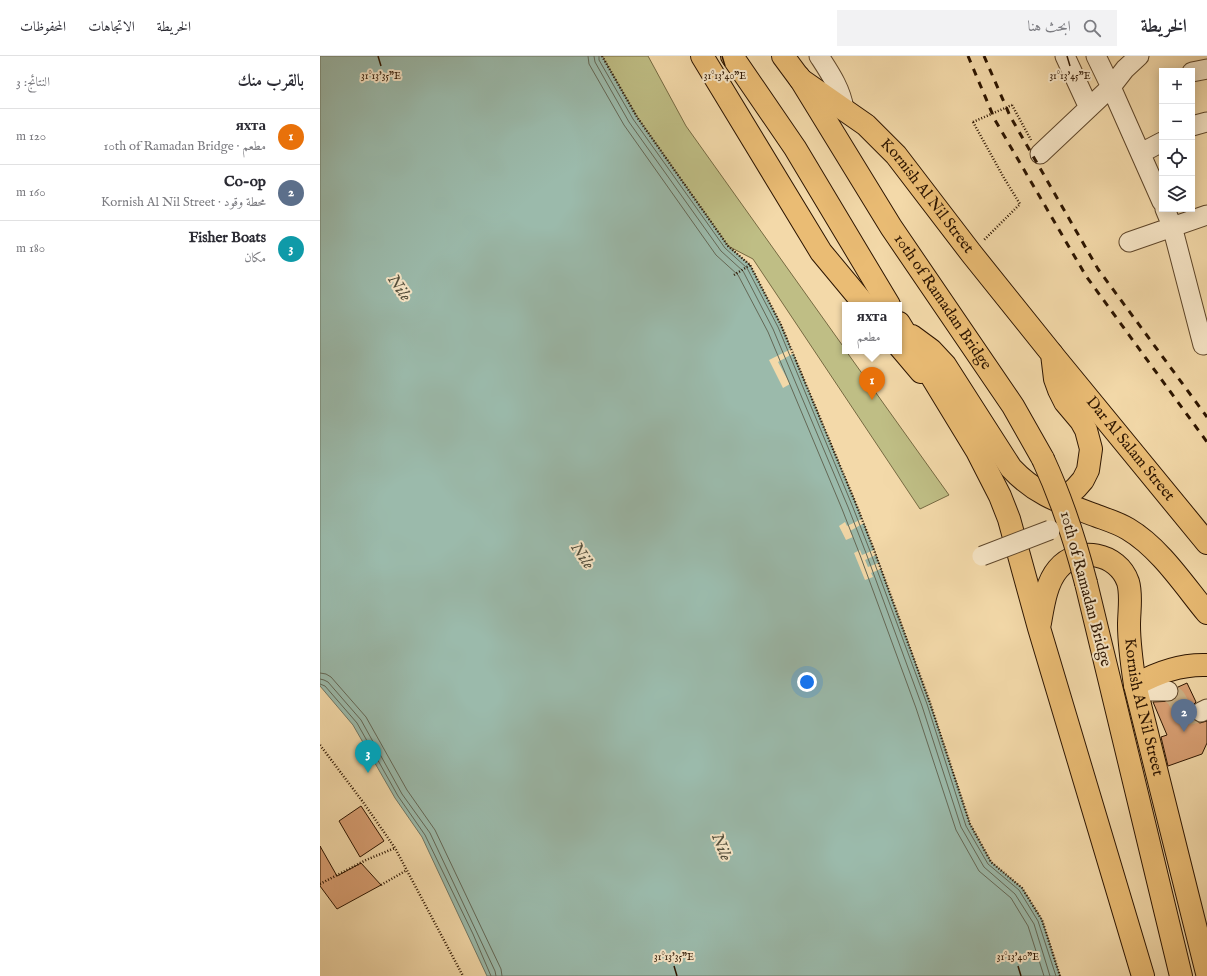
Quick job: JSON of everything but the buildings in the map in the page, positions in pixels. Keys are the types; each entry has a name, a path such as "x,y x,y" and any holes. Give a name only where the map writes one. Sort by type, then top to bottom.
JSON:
{"main road":[{"path":"702,56 821,252 863,302"},
{"path":"732,56 795,148 887,302"},
{"name":"Kornish Al Nil Street","path":"783,56 800,79 866,125 896,155 971,253 1052,354"},
{"name":"10th of Ramadan Bridge","path":"788,56 800,79 891,227 1013,406 1029,432 1056,488 1078,550 1181,976"},
{"path":"902,334 923,343 945,365 1011,468 1019,476 1037,491 1127,528 1160,557 1207,613"},
{"name":"Kornish Al Nil Street","path":"902,335 948,404 977,451 1000,496 1009,519 1039,628 1143,976"},
{"path":"1052,354 1055,378 1059,390 1065,402 1081,421 1086,430 1091,449 1089,464 1083,480 1068,496 1059,501"},
{"name":"Dar Al Salam Street","path":"1052,354 1207,543"},
{"name":"Kornish Al Nil Street","path":"1039,628 1043,605 1050,584 1059,568 1065,562 1077,557 1090,555 1098,556 1114,562 1125,575 1130,590 1130,644 1136,688 1207,974"},
{"path":"1136,688 1147,678 1172,668 1186,665 1207,665"}],"street":[{"path":"819,56 836,84 843,100 844,109"},
{"path":"1065,56 1089,108"},
{"path":"1096,56 1159,195"},
{"path":"1036,148 1089,108 1111,87 1125,69 1139,56"},
{"path":"1195,71 1207,69"},
{"path":"1195,125 1207,122"},
{"path":"1141,153 1159,144"},
{"path":"1166,212 1172,226 1203,345"},
{"path":"1129,242 1207,215"},
{"path":"982,556 1050,530"},
{"path":"1136,688 1168,691"}],"path":[{"path":"602,56 637,117 728,246 750,265 782,325 856,504 930,703 970,824 991,862 1022,888 1042,920 1060,976"},
{"path":"971,253 1020,204 973,122 1012,105 1036,148"},
{"path":"734,275 750,265"},
{"path":"320,745 363,802 395,848 463,976"},
{"path":"320,884 359,863 395,848"},
{"path":"381,885 407,870"}],"shaded area":[{"path":"602,56 648,56 686,126 842,345 842,354 848,354 949,495 920,509 753,259 728,246 637,117"}],"water":[{"name":"Nile","path":"320,56 602,56 637,117 728,246 750,265 781,325 874,550 930,703 970,824 991,862 1022,888 1042,920 1060,976 487,976 422,837 395,798 353,725 320,686"}],"pier":[{"path":"791,349 794,353 778,362 790,384 783,388 769,360"},
{"path":"862,519 864,523 850,531 853,537 846,540 839,526 845,522 847,526"},
{"path":"860,550 862,555 874,550 876,555 865,560 868,567 878,563 881,569 871,573 873,577 865,580 854,553"}],"tunnel":[{"path":"1168,691 1176,698 1185,714 1191,715 1201,712"}],"railway":[{"path":"968,56 995,120 1086,276 1207,442"},
{"path":"984,56 1010,116 1098,269 1207,417"}],"place":[{"name":"яхта","path":"872,400"},
{"name":"Co-op","path":"1184,732"},
{"name":"Fisher Boats","path":"368,773"}]}
